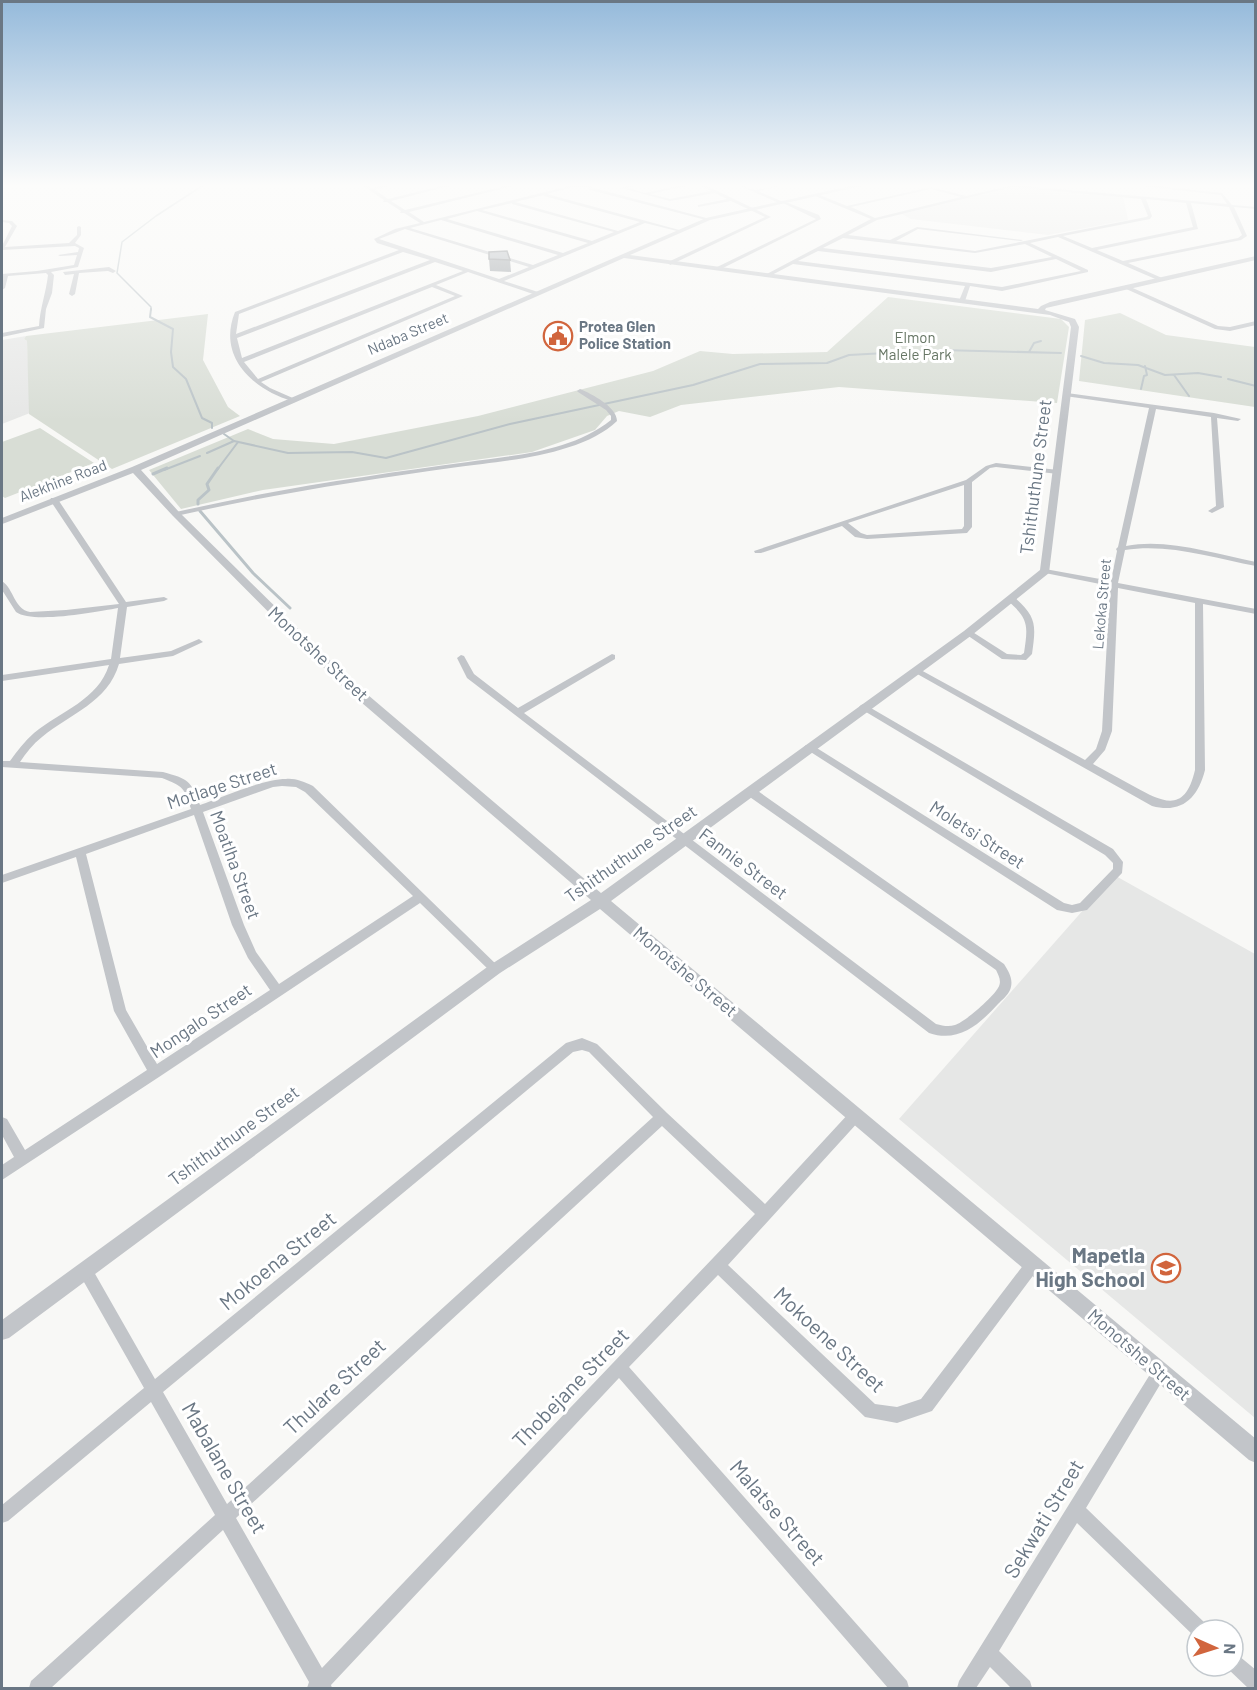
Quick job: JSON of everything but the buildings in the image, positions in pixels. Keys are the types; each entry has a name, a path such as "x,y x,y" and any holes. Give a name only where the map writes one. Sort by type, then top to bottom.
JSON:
{"street":[{"path":"49,273 77,266 78,263"},
{"path":"292,399 257,382 240,361 233,337 235,316 240,310 368,263"},
{"path":"233,337 427,263"},
{"path":"443,263 536,293"},
{"path":"519,263 533,267"},
{"path":"500,281 543,263"},
{"name":"Ndaba Street","path":"135,469 606,263"},
{"path":"670,263 1040,312 1046,305 1234,263"},
{"path":"717,269 730,263"},
{"path":"766,276 789,263"},
{"path":"798,263 1005,289 1086,271 1069,263"},
{"path":"932,263 991,270 1027,263"},
{"path":"1122,263 1160,279"},
{"path":"2,288 4,277 109,269 112,271"},
{"path":"240,361 467,271"},
{"path":"72,294 77,272"},
{"path":"2,334 42,326 43,309 49,294 49,273"},
{"path":"257,382 460,296 432,285"},
{"path":"962,302 968,285"},
{"path":"1126,287 1215,327 1232,329 1256,323"},
{"name":"Tshithuthune Street","path":"2,1331 495,969 601,901 751,792 809,747 968,633 1045,571 1074,322 1059,315 1040,312"},
{"path":"176,514 304,487 531,455 588,437 614,421 614,416 608,409 580,391"},
{"path":"1067,394 1238,419"},
{"name":"Lekoka Street","path":"1087,764 1101,750 1107,731 1114,584 1153,407"},
{"path":"1212,511 1220,507 1214,415"},
{"path":"758,551 968,481 988,467 1000,465 1058,472"},
{"name":"Alekhine Road","path":"2,521 135,469"},
{"name":"Monotshe Street","path":"135,469 176,514 344,681 601,901 1256,1453"},
{"path":"843,523 858,535 867,537 964,531 968,526 966,507 968,481"},
{"path":"7,765 41,732 104,686 110,676 114,661 123,604 54,500"},
{"path":"1120,549 1142,546 1157,547 1256,564"},
{"path":"1045,571 1256,612"},
{"path":"2,583 18,610 26,615 48,615 164,599"},
{"path":"968,633 1005,657 1023,658 1028,654 1031,620 1026,612 1011,599"},
{"path":"916,671 1156,803 1170,806 1180,804 1195,788 1200,770 1199,601"},
{"path":"2,678 173,652 199,642"},
{"path":"518,712 612,657"},
{"name":"Fannie Street","path":"461,658 470,676 933,1029 952,1033 963,1030 1005,989 1005,978 1000,967 751,792"},
{"name":"Moletsi Street","path":"809,747 1061,907 1083,907 1118,870 1118,862 1108,852 864,707"},
{"name":"Moatlha Street","path":"7,765 164,775 182,782 189,788 198,810 238,925 252,955 278,990"},
{"name":"Motlage Street","path":"2,879 272,784 292,782 302,784 495,969"},
{"path":"80,852 120,1011 155,1073"},
{"name":"Mongalo Street","path":"2,1173 420,897"},
{"name":"Mokoena Street","path":"2,1515 570,1047 582,1044 593,1048 662,1117"},
{"name":"Thobejane Street","path":"320,1687 619,1367 718,1265 855,1116"},
{"path":"662,1117 765,1214"},
{"name":"Thulare Street","path":"38,1689 662,1117"},
{"path":"2,1123 22,1159"},
{"name":"Mokoene Street","path":"718,1265 871,1411 897,1415 926,1405 1033,1264"},
{"name":"Mabalane Street","path":"85,1270 320,1687"},
{"name":"Malatse Street","path":"619,1367 900,1689"},
{"name":"Sekwati Street","path":"966,1689 1159,1373"},
{"path":"1076,1510 1188,1618"},
{"path":"989,1653 1023,1689"}],"shaded area":[{"path":"26,336 24,339 27,341 30,413 2,424 2,340"},
{"name":"Mapetla High School","path":"1114,875 1255,954 1255,1418 899,1119"}],"green space":[{"name":"Elmon Malele Park","path":"888,297 1061,319 1069,327 1057,403 839,387 681,405 650,417 619,411 607,416 595,430 532,452 263,490 181,509 149,470 248,429 273,439 334,444 478,416 653,371 700,351 733,354 827,352"},
{"path":"1120,313 1166,335 1255,347 1255,407 1079,381 1085,320"},
{"path":"208,314 203,360 228,407 240,416 112,469 29,414 27,341 24,339 26,336"},
{"path":"40,428 94,463 5,498 2,496 2,442"}],"waterway":[{"path":"119,263 117,273 151,309"},
{"path":"151,309 150,317 173,329 171,352 173,367 186,379 202,418 212,423 212,428"},
{"path":"1029,352 1034,343 1041,341"},
{"path":"234,441 288,453 352,452 386,458 510,424 693,385 760,364 827,363 849,355 941,350 1061,353"},
{"path":"1081,356 1104,363 1138,365 1145,368"},
{"path":"1141,389 1144,376 1147,375 1145,368"},
{"path":"1145,368 1165,375 1198,373 1221,377"},
{"path":"1174,375 1189,396"},
{"path":"1228,379 1256,386"},
{"path":"224,434 234,441"},
{"path":"207,453 234,441"},
{"path":"217,470 238,442"},
{"path":"164,470 200,456"},
{"path":"153,474 167,468"},
{"path":"198,504 198,500 209,490 207,484 218,468"},
{"path":"200,511 253,573 290,608"}],"place":[{"name":"Protea Glen Police Station","path":"558,336"},
{"name":"Mapetla High School","path":"1166,1268"}]}
